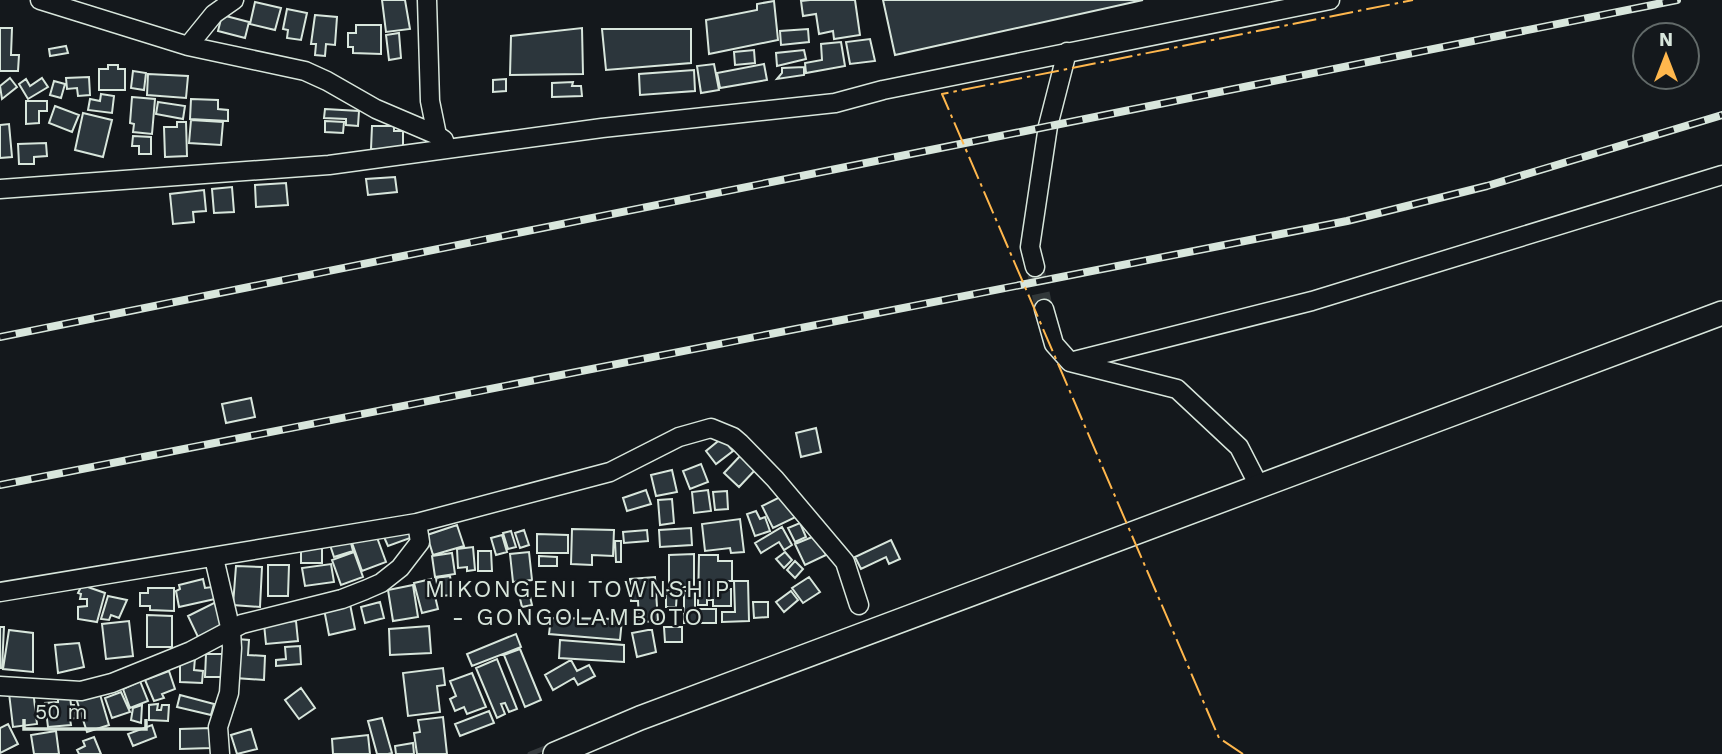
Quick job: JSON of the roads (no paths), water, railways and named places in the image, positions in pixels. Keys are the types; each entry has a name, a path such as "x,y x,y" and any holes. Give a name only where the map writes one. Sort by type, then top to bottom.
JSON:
{"main road":[{"path":"555,754 640,718 1722,313"}],"street":[{"path":"40,0 188,46 305,71 376,109 437,135 455,148"},
{"path":"188,46 214,15 234,0"},
{"path":"427,0 430,101 437,135"},
{"path":"0,190 329,164 602,128 835,103 883,90 1330,0"},
{"path":"1035,267 1030,247 1048,126 1067,52"},
{"path":"1070,362 1312,301 1722,175"},
{"path":"1044,309 1054,344 1070,362 1177,389 1239,447 1259,486"},
{"path":"0,592 417,523 610,472 679,438 711,428 733,437 740,443 775,479 845,562 859,604"},
{"path":"0,686 89,690 191,651 256,619 342,599 381,583 400,568 420,542 417,523"},
{"path":"214,558 231,631 229,693 218,727 220,754"}],"waterway":[{"path":"530,754 550,746"}],"tunnel":[{"path":"1035,267 1044,309"}],"railway":[{"path":"0,337 1677,0"},
{"path":"0,485 1347,221 1487,186 1722,115"}],"district":[{"name":"MIKONGENI TOWNSHIP - GONGOLAMBOTO","path":"578,603"}]}
